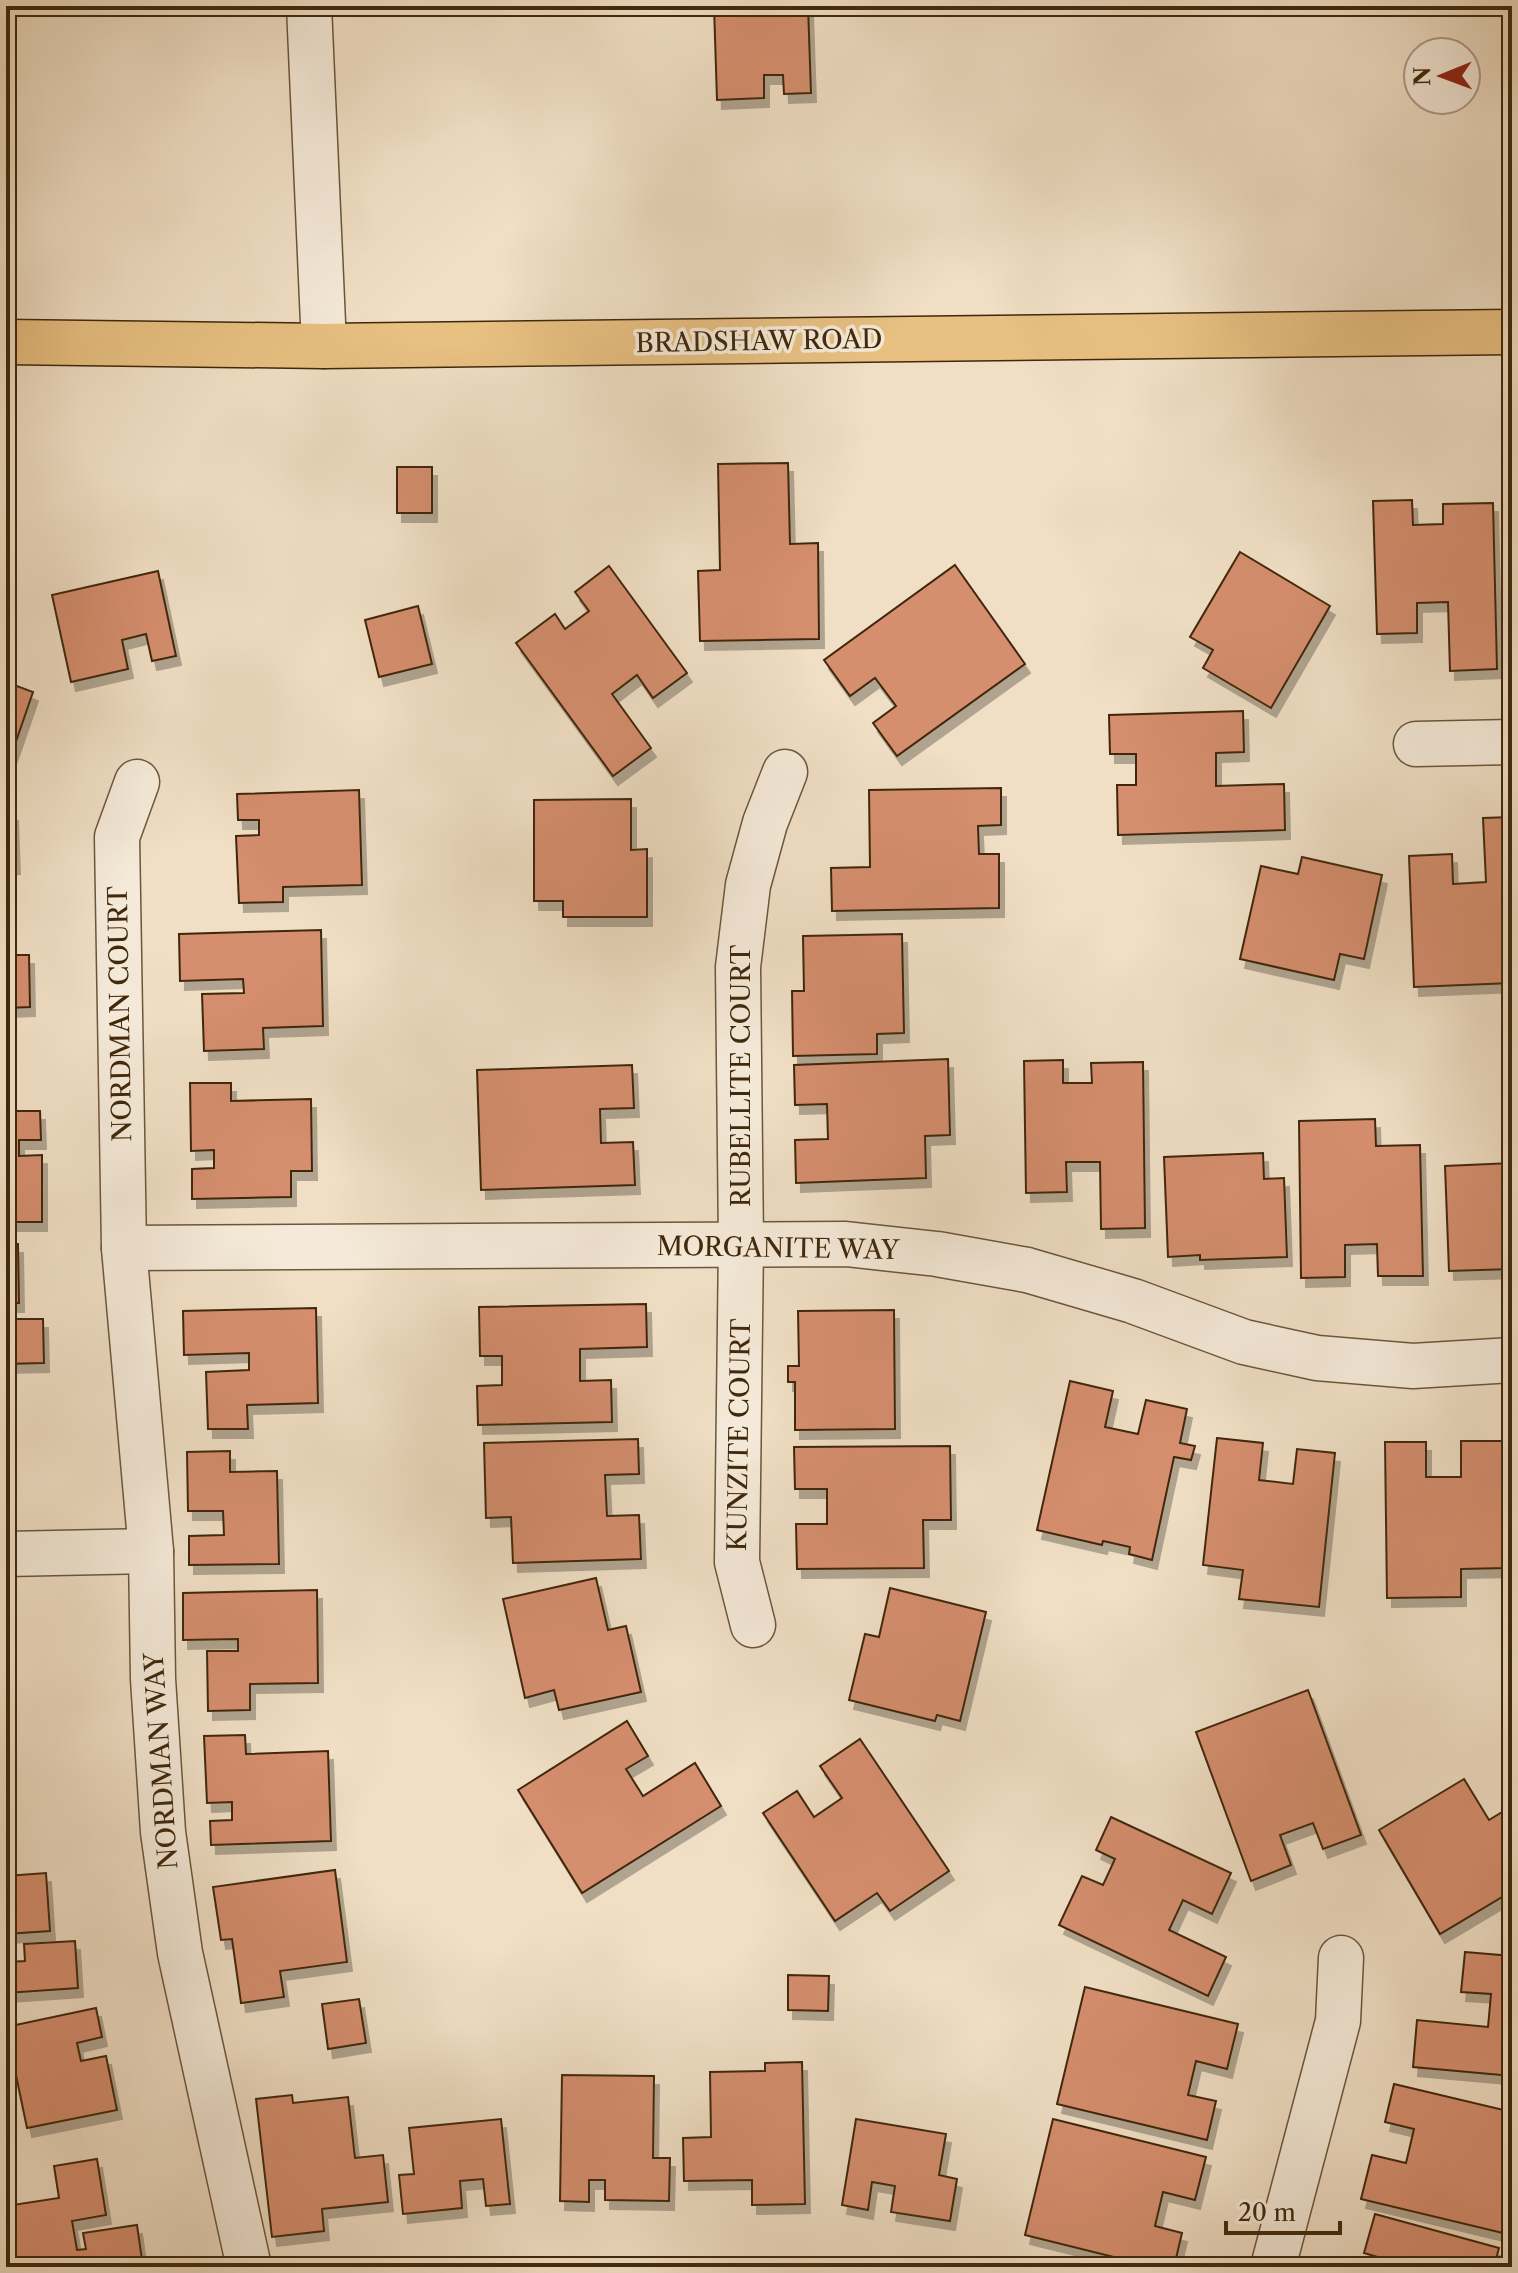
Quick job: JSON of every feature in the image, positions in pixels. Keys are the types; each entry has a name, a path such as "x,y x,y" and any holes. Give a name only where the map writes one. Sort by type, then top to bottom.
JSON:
{"main road":[{"name":"BRADSHAW ROAD","path":"6,342 324,346 1512,332"}],"street":[{"path":"309,6 324,346"},
{"path":"1416,744 1512,742"},
{"name":"RUBELLITE COURT","path":"741,1243 738,967 748,885 765,823 785,772"},
{"name":"NORDMAN COURT","path":"124,1248 117,837 137,782"},
{"name":"KUNZITE COURT","path":"741,1243 737,1562 753,1625"},
{"name":"MORGANITE WAY","path":"124,1248 846,1244 937,1254 1027,1270 1133,1301 1244,1342 1317,1358 1413,1366 1512,1360"},
{"name":"NORDMAN WAY","path":"124,1248 151,1551 153,1679 165,1847 180,1953 249,2267"},
{"path":"6,1554 151,1551"},
{"path":"1273,2267 1338,2021 1341,1958"}],"building":[{"path":"714,6 808,6 811,93 784,94 783,75 764,75 764,98 717,100"},
{"path":"788,463 790,544 818,543 819,639 700,641 698,571 720,570 718,464"},
{"path":"397,467 432,467 432,513 397,513"},
{"path":"1412,500 1413,525 1443,524 1443,504 1493,503 1497,669 1450,671 1448,602 1417,603 1417,633 1377,634 1373,501"},
{"path":"1512,501 1512,657 1511,657"},
{"path":"1240,552 1330,606 1271,708 1203,668 1213,650 1190,637"},
{"path":"955,565 1025,664 897,756 873,723 896,706 875,678 850,696 824,660"},
{"path":"609,566 687,673 653,698 637,675 612,694 651,748 613,776 516,643 555,614 565,629 589,611 575,592"},
{"path":"158,571 176,656 152,661 146,634 122,640 128,669 71,682 52,595"},
{"path":"418,606 432,664 379,677 365,620"},
{"path":"6,682 33,692 12,753 6,750"},
{"path":"1243,711 1244,752 1216,753 1216,786 1284,784 1285,830 1118,835 1117,785 1136,785 1136,754 1110,754 1109,715"},
{"path":"1001,788 1001,825 978,826 979,854 999,854 999,908 832,911 831,868 870,867 869,790"},
{"path":"359,790 362,885 283,887 283,902 239,903 236,836 259,835 259,820 238,820 237,794"},
{"path":"631,799 631,850 647,849 647,917 563,917 563,901 534,901 534,800"},
{"path":"13,812 15,865 6,866 6,813"},
{"path":"1512,817 1512,983 1414,987 1409,856 1452,854 1453,884 1486,882 1483,818"},
{"path":"1302,857 1382,875 1364,959 1340,954 1334,980 1240,959 1261,866 1298,874"},
{"path":"321,930 323,1026 263,1028 264,1049 204,1051 202,994 244,993 243,979 180,981 179,934"},
{"path":"902,934 904,1033 877,1034 877,1054 793,1056 792,991 804,991 803,936"},
{"path":"6,955 29,955 30,1007 6,1008"},
{"path":"948,1059 950,1135 925,1136 926,1178 796,1183 795,1140 828,1139 827,1104 795,1105 794,1065"},
{"path":"1063,1060 1063,1083 1092,1083 1091,1063 1143,1062 1145,1228 1101,1229 1100,1162 1066,1162 1067,1192 1026,1193 1024,1061"},
{"path":"632,1065 634,1108 600,1109 601,1143 633,1142 635,1185 481,1190 477,1070"},
{"path":"190,1083 231,1083 231,1101 311,1099 312,1171 291,1171 291,1197 192,1199 192,1169 214,1168 214,1150 191,1151"},
{"path":"6,1111 40,1111 41,1140 19,1140 19,1156 42,1155 42,1222 6,1222"},
{"path":"1375,1119 1376,1146 1420,1145 1423,1276 1378,1276 1377,1244 1345,1245 1345,1277 1301,1278 1299,1121"},
{"path":"1263,1153 1264,1179 1284,1178 1287,1257 1200,1260 1200,1255 1168,1257 1164,1157"},
{"path":"1512,1163 1512,1269 1449,1271 1445,1166"},
{"path":"6,1244 18,1244 19,1303 6,1303"},
{"path":"646,1304 647,1347 580,1349 580,1381 611,1380 612,1422 478,1425 477,1386 502,1385 502,1356 480,1356 479,1307"},
{"path":"316,1308 318,1403 247,1405 248,1429 208,1429 206,1372 249,1370 249,1353 184,1355 183,1311"},
{"path":"894,1310 895,1429 795,1430 795,1382 788,1382 788,1366 799,1366 798,1311"},
{"path":"6,1319 43,1319 44,1363 6,1364"},
{"path":"1070,1381 1113,1391 1105,1427 1138,1434 1146,1400 1187,1409 1180,1443 1195,1446 1191,1460 1174,1457 1152,1560 1129,1554 1130,1547 1103,1541 1102,1545 1037,1530"},
{"path":"1217,1438 1263,1443 1259,1480 1293,1484 1297,1449 1335,1453 1319,1607 1239,1599 1243,1570 1203,1565"},
{"path":"638,1439 639,1474 605,1475 607,1516 639,1515 641,1559 513,1563 511,1517 486,1518 484,1443"},
{"path":"1461,1441 1505,1441 1506,1568 1461,1569 1461,1597 1387,1598 1385,1442 1426,1442 1426,1477 1461,1477"},
{"path":"950,1446 951,1520 923,1520 924,1568 797,1569 796,1524 827,1524 827,1489 795,1489 794,1447"},
{"path":"230,1451 230,1472 277,1471 279,1564 189,1565 189,1536 224,1535 223,1511 188,1511 187,1452"},
{"path":"596,1578 608,1630 626,1626 641,1692 559,1710 554,1690 525,1698 503,1599"},
{"path":"890,1588 986,1612 960,1721 937,1715 935,1721 849,1700 865,1634 879,1637"},
{"path":"317,1590 318,1683 250,1684 250,1710 208,1711 207,1651 238,1651 238,1639 183,1640 183,1593"},
{"path":"1308,1690 1361,1835 1323,1849 1313,1823 1280,1835 1291,1865 1251,1881 1196,1732"},
{"path":"627,1721 648,1756 626,1769 643,1796 695,1763 721,1806 582,1893 518,1790"},
{"path":"245,1735 246,1754 328,1751 331,1841 211,1845 210,1821 232,1820 232,1802 207,1803 204,1736"},
{"path":"860,1739 949,1871 890,1911 877,1893 835,1921 763,1813 797,1791 814,1817 842,1798 820,1766"},
{"path":"1464,1779 1489,1820 1512,1806 1512,1880 1509,1882 1512,1891 1440,1934 1379,1830"},
{"path":"1111,1817 1231,1873 1212,1914 1183,1900 1169,1930 1226,1957 1208,1996 1059,1925 1082,1876 1103,1885 1115,1859 1096,1850"},
{"path":"335,1870 347,1962 280,1971 284,1997 241,2003 232,1939 221,1940 213,1887"},
{"path":"46,1873 50,1931 6,1934 6,1876"},
{"path":"6,1934 8,1962 25,1961 24,1944 75,1941 78,1988 6,1993"},
{"path":"1465,1952 1512,1956 1512,2076 1413,2067 1417,2020 1488,2027 1491,1994 1461,1992"},
{"path":"788,1975 829,1976 828,2011 788,2010"},
{"path":"1085,1987 1238,2024 1227,2069 1196,2061 1188,2095 1216,2101 1207,2140 1057,2104"},
{"path":"359,1999 366,2043 328,2049 322,2004"},
{"path":"96,2008 102,2037 77,2043 81,2061 106,2056 117,2110 27,2128 6,2027"},
{"path":"802,2062 805,2204 752,2205 752,2180 684,2181 683,2138 711,2137 710,2072 765,2071 765,2063"},
{"path":"562,2075 654,2076 653,2158 670,2158 669,2201 605,2200 605,2180 589,2180 589,2202 560,2201"},
{"path":"1394,2084 1512,2112 1512,2137 1506,2161 1512,2163 1511,2235 1361,2199 1372,2155 1406,2163 1414,2129 1385,2122"},
{"path":"292,2095 293,2103 348,2097 355,2158 383,2155 388,2202 322,2209 324,2231 272,2237 256,2099"},
{"path":"501,2119 510,2204 486,2206 483,2179 460,2181 462,2208 403,2214 399,2175 414,2174 409,2128"},
{"path":"856,2119 946,2134 939,2175 957,2179 950,2221 891,2212 895,2186 872,2182 868,2210 842,2205"},
{"path":"1053,2119 1206,2157 1195,2200 1163,2192 1155,2226 1182,2233 1174,2267 1154,2267 1025,2235"},
{"path":"97,2159 106,2215 72,2221 77,2250 86,2249 83,2233 137,2225 143,2267 6,2267 6,2206 59,2198 54,2166"},
{"path":"1375,2214 1499,2248 1494,2267 1390,2267 1391,2261 1364,2253"}]}
